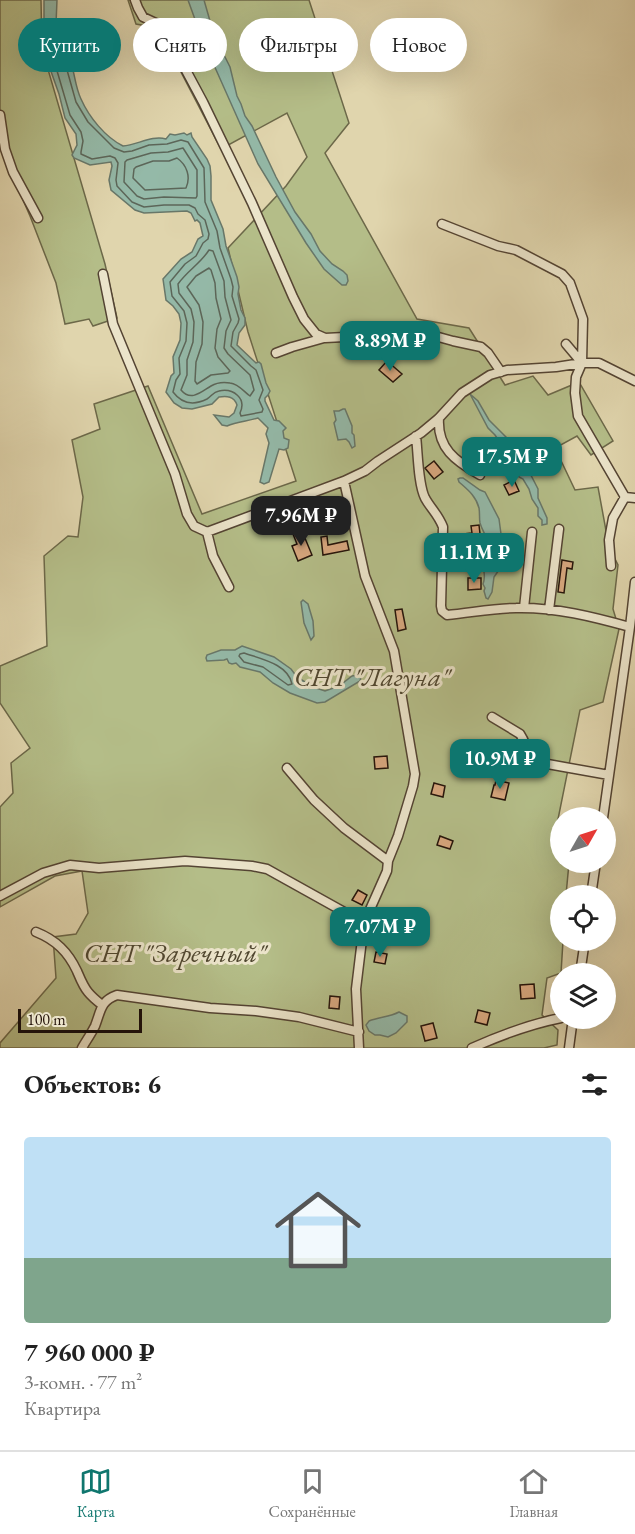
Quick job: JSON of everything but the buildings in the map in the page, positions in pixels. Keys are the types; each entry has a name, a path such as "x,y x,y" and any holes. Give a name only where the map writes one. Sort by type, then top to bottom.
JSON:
{"street":[{"path":"135,0 143,17 160,25 166,33 203,102 252,203 292,297 304,320 315,334 325,338"},
{"path":"0,115 5,149 13,172 38,218"},
{"path":"442,224 498,246 516,250 562,274 570,283 583,319 582,363 576,377 575,393 578,416 625,497"},
{"path":"103,274 113,324 169,457 187,514 194,526 207,532 365,471 416,436 439,418 462,393 490,375 507,370 599,363 635,381"},
{"path":"276,353 325,338 424,333 481,347 501,372"},
{"path":"566,344 582,363"},
{"path":"439,418 438,430 445,448 468,469 480,475"},
{"path":"416,436 422,486 426,499 443,527 442,611 447,615 524,608 549,610 630,627"},
{"path":"344,481 365,576 394,651 415,774 398,836 388,861 387,871 364,923 356,989 359,1048"},
{"path":"625,497 635,498"},
{"path":"611,566 609,540 613,518 625,497"},
{"path":"549,610 559,529"},
{"path":"207,532 213,556 229,587"},
{"path":"524,608 532,532"},
{"path":"605,807 635,582"},
{"path":"492,717 520,734 528,753 534,760 609,776"},
{"path":"287,768 314,800 344,828 388,861"},
{"path":"0,896 43,873 70,865 99,868 185,861 252,866 267,870 364,923"},
{"path":"36,932 48,937 67,953 90,995 102,1005"},
{"path":"82,1048 94,1028 102,1005 109,998 117,995 199,1007 299,1017 359,1032"},
{"path":"472,1048 500,1035 550,1021"},
{"path":"569,1048 572,1029"}],"green space":[{"path":"0,0 41,0 41,18 18,18 18,72 49,72 105,264 117,318 93,326 89,319 65,324 56,283 0,147"},
{"name":"СНТ \"Лагуна\"","path":"128,0 309,0 315,18 239,18 239,72 332,72 349,123 325,153 417,319 469,328 505,385 533,376 548,395 579,382 613,441 591,455 577,436 555,448 575,490 598,487 609,547 618,565 613,609 619,629 603,702 580,710 560,807 550,807 550,873 568,873 567,885 550,885 550,951 562,951 562,963 550,963 550,977 547,978 542,1015 550,1022 550,1029 558,1030 557,1045 544,1048 0,1048 0,1043 56,978 53,937 76,934 88,913 82,871 55,876 0,907 0,807 13,793 11,763 30,748 0,703 0,666 47,646 44,556 68,536 78,537 83,497 72,440 100,429 94,404 148,386 202,514 296,481 248,332 228,248 286,186 307,157 287,113 221,149 181,72 227,72 227,18 134,18"}],"water":[{"path":"44,0 57,0 56,18 44,18"},
{"path":"188,0 204,0 209,18 194,18"},
{"path":"227,61 245,116 276,177 320,251 347,275 346,285 342,285 324,269 258,164 217,72 227,72"},
{"path":"51,72 73,72 81,99 88,113 116,142 123,146 155,138 166,139 170,134 184,133 187,135 191,133 207,159 211,176 211,200 223,229 226,246 237,277 241,310 245,318 245,325 239,333 237,345 256,363 261,364 270,391 265,401 274,420 279,421 286,428 283,431 284,438 289,440 288,448 279,449 269,482 264,484 260,482 269,443 266,434 268,428 258,418 227,426 222,425 214,415 229,417 234,413 237,405 232,398 219,397 212,404 192,409 182,408 174,403 166,392 174,373 173,357 180,340 181,323 179,314 166,300 163,279 181,259 192,252 198,239 203,236 200,223 195,221 191,213 187,211 144,213 135,210 111,190 109,180 111,162 90,165 74,158 72,155 77,145 76,134 65,118"},
{"path":"470,394 478,401 489,420 519,452 538,489 538,498 547,518 547,524 542,525 542,520 538,516 538,508 529,489 512,466 510,457 488,428"},
{"path":"343,409 352,426 355,446 352,448 346,439 338,440 334,423 336,420 334,411"},
{"path":"460,478 485,492 499,519 501,567 494,577 492,592 488,599 483,584 487,538 480,523 478,504 459,482"},
{"path":"303,600 308,604 313,621 314,636 311,640 304,623 301,602"},
{"path":"242,646 274,657 291,669 297,677 325,691 339,686 352,676 358,675 361,677 360,681 325,702 317,703 290,693 260,672 240,667 236,663 229,663 227,659 207,661 207,655 221,650 235,650"},
{"path":"399,1012 407,1016 407,1022 396,1033 388,1037 375,1035 369,1031 366,1025 369,1021"}],"park label":[{"name":"СНТ \"Заречный\"","path":"175,953"}]}
